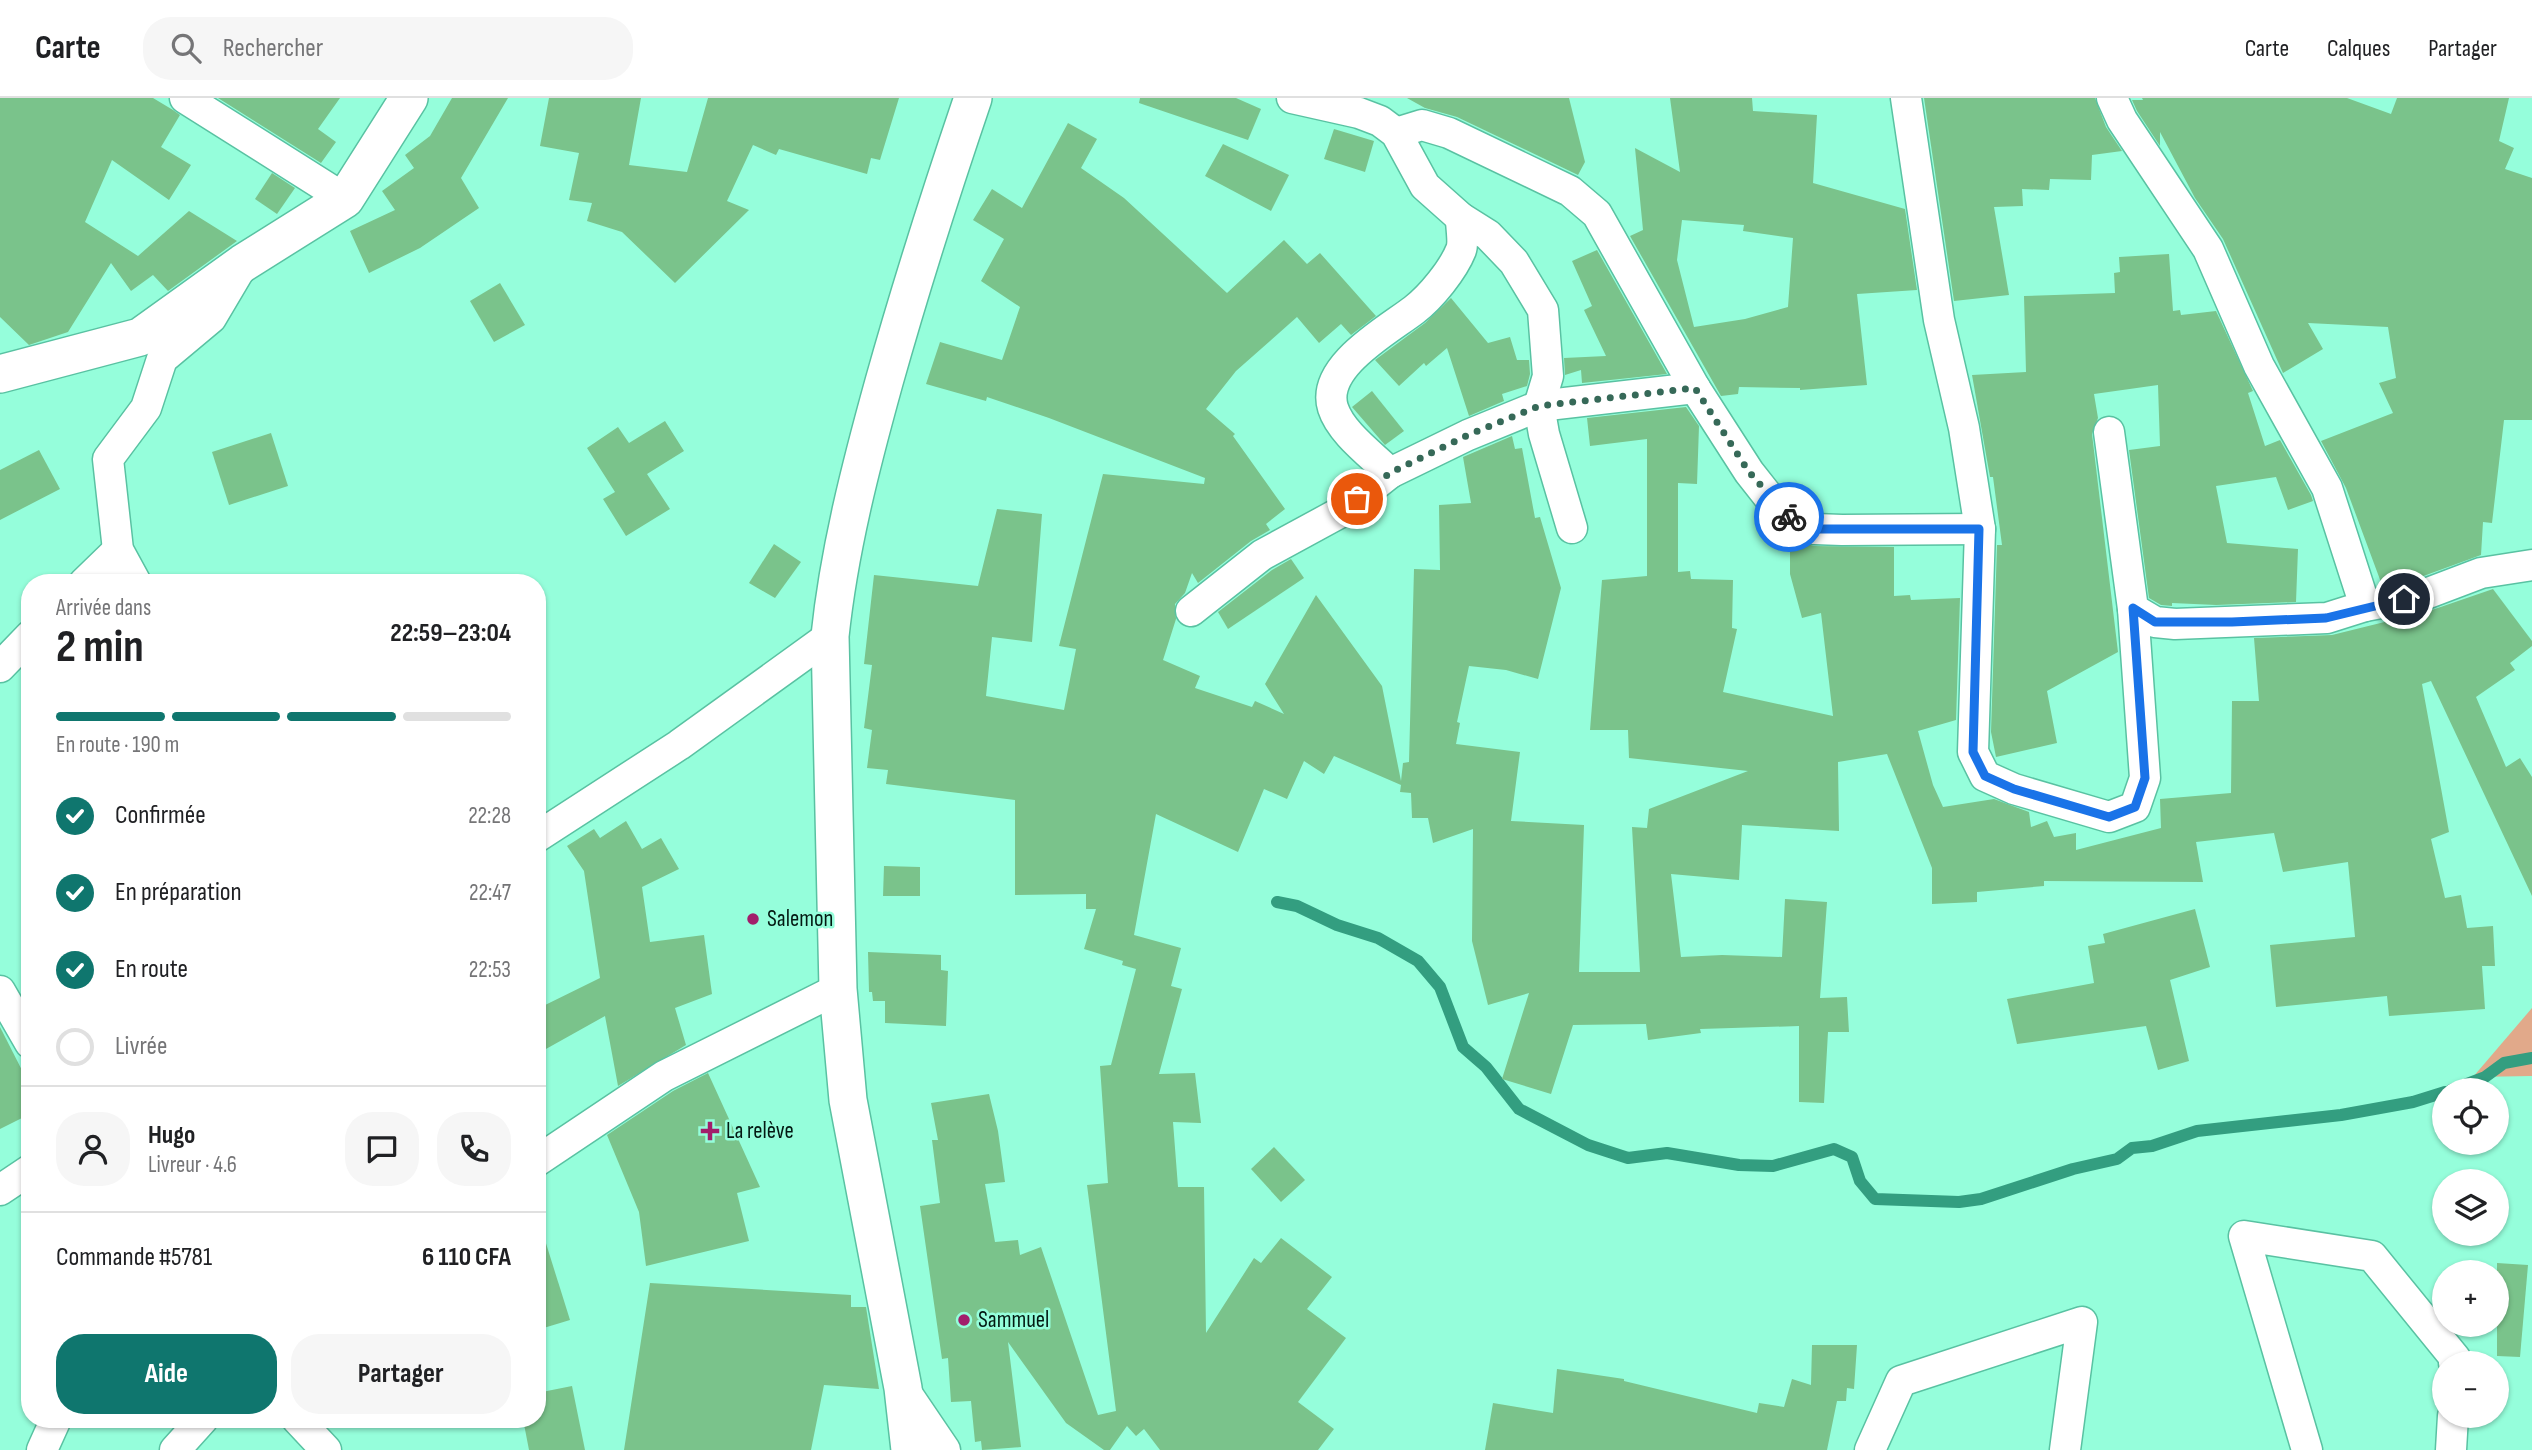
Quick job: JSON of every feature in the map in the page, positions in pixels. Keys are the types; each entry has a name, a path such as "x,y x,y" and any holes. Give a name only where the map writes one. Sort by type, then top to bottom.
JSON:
{"street":[{"path":"185,98 345,199"},
{"path":"0,373 140,337 243,263 345,199 409,98"},
{"path":"910,1450 903,1388 848,1100 838,989 830,636 836,579 870,433 923,243 973,98"},
{"path":"1292,98 1359,113 1380,121 1396,132 1425,186 1461,218 1488,235 1514,262 1543,310 1548,376 1539,406 1544,434 1572,528"},
{"path":"1906,98 1939,320 1965,428 1979,529 1973,752 1985,776 2014,789 2109,817 2135,807 2145,778 2133,608 2109,432"},
{"path":"2112,98 2122,120 2208,248 2259,366 2327,488 2365,606"},
{"path":"1396,132 1422,125 1449,133 1570,191 1597,214 1695,388 1749,472 1779,510 1798,524 1842,530 1979,529"},
{"path":"1390,473 1340,422 1332,407 1333,390 1342,367 1387,328 1416,308 1446,274 1462,249 1461,218"},
{"path":"131,574 118,550 108,459 146,408 162,359 211,318 243,263"},
{"path":"1191,611 1262,555 1341,512 1390,473 1468,435 1539,406 1695,388"},
{"path":"93,574 118,550"},
{"path":"2133,608 2155,622 2175,624 2326,618 2365,606 2423,595 2481,573 2532,565"},
{"path":"546,831 679,745 830,636"},
{"path":"0,667 21,645"},
{"path":"546,1155 664,1076 838,989"},
{"path":"0,991 21,1027"},
{"path":"0,1190 21,1176"},
{"path":"2307,1450 2244,1236 2372,1256 2449,1351"},
{"path":"1870,1450 1900,1381 2082,1322 2066,1450"},
{"path":"903,1388 945,1450"},
{"path":"43,1450 52,1428"},
{"path":"175,1450 195,1428"},
{"path":"306,1428 328,1450"},
{"path":"323,1428 328,1450"},
{"path":"2451,1450 2452,1428"}],"shaded area":[{"path":"2532,1008 2532,1076 2473,1077"}],"building":[{"path":"0,98 153,98 173,110 180,115 161,147 191,165 169,200 112,160 85,222 138,256 189,211 237,241 168,291 153,275 131,291 111,263 68,332 29,345 0,317"},
{"path":"218,98 340,98 318,129 336,142 321,163"},
{"path":"452,98 508,98 461,178 479,208 420,248 369,273 350,231 395,210 382,191 414,168 405,155 430,136"},
{"path":"549,98 641,98 629,165 687,172 708,98 899,98 880,160 871,158 867,174 779,149 776,155 753,145 727,201 749,210 675,283 622,232 587,221 592,203 569,200 579,153 540,146"},
{"path":"1140,98 1236,98 1261,109 1248,140 1139,103"},
{"path":"1407,98 1569,98 1585,162 1578,175 1457,117 1425,108"},
{"path":"1670,98 1752,98 1753,111 1817,115 1813,183 1905,209 1917,290 1857,294 1867,385 1800,390 1739,387 1738,394 1721,396 1630,236 1643,230 1635,148 1680,172","holes":["1682,220 1744,225 1743,231 1793,238 1788,307 1745,319 1694,327 1677,260"]},
{"path":"1924,98 2095,98 2106,127 2122,151 2092,155 2091,180 2050,179 2049,190 2022,189 2023,206 1994,207 2009,295 1954,301"},
{"path":"2142,98 2347,98 2391,114 2397,98 2509,98 2499,141 2514,148 2505,169 2532,178 2532,420 2504,420 2492,523 2483,522 2481,555 2418,578 2382,585 2346,488 2321,441 2393,413 2379,383 2396,378 2388,327 2308,323 2323,349 2283,373 2223,239 2195,198 2160,132 2160,146 2137,111 2132,100 2143,100"},
{"path":"1068,123 1097,139 1081,168 1124,198 1227,293 1284,240 1307,264 1320,253 1376,316 1351,335 1341,324 1319,343 1297,317 1236,371 1206,409 1235,434 1233,436 1285,509 1266,524 1270,530 1251,541 1198,583 1192,573 1185,593 1175,604 1176,619 1163,660 1200,676 1195,688 1252,707 1255,701 1284,714 1265,684 1316,595 1382,686 1401,781 1403,763 1409,762 1414,569 1440,570 1439,505 1471,503 1463,457 1512,436 1515,449 1522,448 1535,518 1540,517 1561,588 1538,679 1506,670 1469,666 1457,722 1460,723 1456,744 1520,752 1511,821 1584,825 1579,972 1640,972 1632,827 1647,828 1649,809 1748,771 1629,758 1628,730 1590,730 1602,580 1647,576 1647,439 1590,446 1587,418 1686,407 1699,426 1697,484 1678,483 1678,572 1690,571 1691,579 1733,580 1732,628 1737,629 1723,692 1833,716 1821,613 1802,618 1790,574 1790,539 1814,546 1894,547 1894,596 1910,595 1911,600 1960,598 1956,720 1918,731 1933,785 1943,807 1994,799 2029,812 2031,827 2047,821 2054,837 2076,833 2076,850 2161,828 2160,799 2231,793 2232,701 2259,701 2254,638 2332,635 2429,611 2493,589 2532,641 2532,646 2510,663 2515,670 2476,697 2506,767 2520,758 2532,777 2532,896 2431,681 2422,684 2449,832 2431,839 2445,898 2461,895 2467,928 2493,926 2495,966 2482,966 2485,1009 2389,1016 2387,996 2276,1007 2270,945 2355,937 2348,862 2283,872 2274,833 2196,842 2203,882 2044,881 2044,886 1977,892 1977,902 1932,904 1932,868 1887,754 1838,762 1839,831 1742,825 1739,880 1671,874 1681,957 1782,957 1785,899 1827,902 1820,998 1847,997 1849,1032 1828,1032 1824,1103 1799,1102 1799,1026 1700,1029 1701,1033 1648,1040 1646,1024 1573,1025 1551,1094 1502,1079 1529,993 1488,1005 1472,941 1473,829 1433,843 1428,818 1412,818 1411,793 1400,792 1401,785 1334,756 1324,774 1304,761 1287,799 1264,789 1238,852 1156,814 1134,935 1181,948 1171,986 1182,989 1159,1074 1195,1073 1201,1123 1173,1122 1178,1187 1204,1187 1206,1333 1254,1258 1261,1263 1281,1238 1332,1277 1307,1309 1346,1338 1298,1402 1334,1429 1318,1450 1160,1450 1144,1429 1136,1436 1127,1426 1110,1450 1104,1450 1066,1423 1008,1342 1021,1447 982,1450 981,1441 975,1442 971,1401 951,1402 948,1358 942,1359 920,1206 940,1203 932,1140 938,1140 931,1103 989,1094 998,1131 1005,1182 985,1184 995,1242 1018,1240 1020,1255 1041,1247 1098,1415 1116,1411 1087,1185 1108,1183 1100,1066 1111,1065 1136,969 1122,965 1123,961 1084,949 1096,909 1086,909 1086,894 1015,895 1015,800 886,784 888,770 867,768 872,730 864,728 872,665 864,664 874,575 978,586 997,509 1042,514 1032,642 992,637 986,696 1064,710 1076,649 1059,646 1103,474 1204,484 1205,478 1049,418 987,397 986,401 926,384 940,342 1002,360 1020,307 981,281 1004,239 973,220 992,189 1022,208"},
{"path":"1334,129 1374,141 1365,172 1324,159"},
{"path":"1223,144 1289,175 1271,211 1205,176"},
{"path":"272,173 295,188 277,214 255,199"},
{"path":"1597,250 1667,374 1582,383 1581,370 1565,375 1564,358 1606,356 1584,310 1592,306 1572,261"},
{"path":"2169,254 2173,311 2180,310 2181,315 2216,311 2253,391 2248,393 2265,446 2280,440 2311,495 2313,501 2288,510 2276,477 2216,486 2227,543 2298,549 2296,602 2216,605 2172,603 2172,606 2161,605 2149,598 2129,450 2160,446 2158,385 2094,394 2098,418 2092,434 2118,652 2047,691 2057,743 1996,757 1991,732 1997,545 2002,545 1993,477 1990,477 1972,375 2026,372 2024,296 2115,293 2114,273 2120,272 2119,257"},
{"path":"500,283 525,325 494,342 470,301"},
{"path":"1451,298 1488,343 1510,337 1517,360 1529,360 1527,386 1502,394 1504,401 1469,416 1447,348 1426,366 1424,363 1399,386 1375,360 1425,323"},
{"path":"1372,391 1404,431 1385,445 1352,407"},
{"path":"665,421 684,451 647,474 670,509 626,536 603,499 615,492 587,448 618,427 629,443"},
{"path":"271,433 288,486 229,505 212,452"},
{"path":"39,450 60,489 0,520 0,470"},
{"path":"774,544 801,562 775,598 749,583"},
{"path":"1291,559 1304,578 1228,629 1218,612 1272,570"},
{"path":"626,821 642,849 661,838 679,869 642,887 650,942 704,935 712,994 675,1008 686,1045 618,1086 605,1016 546,1049 546,1005 600,978 584,871 567,846 594,829 600,838"},
{"path":"884,866 920,867 920,896 883,896"},
{"path":"2195,909 2210,967 2170,980 2189,1061 2158,1070 2146,1026 2017,1044 2007,999 2094,983 2088,946 2105,943 2103,934"},
{"path":"868,952 941,955 941,970 948,971 946,1026 885,1023 885,1001 873,1001 872,992 869,992"},
{"path":"0,1027 21,1068 21,1118 0,1129"},
{"path":"708,1073 760,1187 737,1193 749,1241 646,1266 639,1212 607,1135 673,1091"},
{"path":"1274,1147 1305,1180 1281,1202 1251,1169"},
{"path":"546,1243 570,1320 546,1327"},
{"path":"2509,1264 2528,1265 2520,1357 2509,1357 2509,1351 2497,1351 2497,1337 2509,1337"},
{"path":"650,1283 851,1295 851,1307 866,1307 879,1389 824,1385 811,1450 624,1450"},
{"path":"1812,1345 1857,1345 1854,1389 1847,1388 1846,1401 1837,1401 1827,1450 1485,1450 1493,1403 1553,1413 1557,1369 1624,1379 1757,1413 1759,1403 1784,1407 1792,1379 1811,1385"},
{"path":"572,1386 585,1450 529,1450 525,1428 546,1428 546,1391"}],"waterway":[{"path":"1277,902 1297,906 1337,925 1378,938 1418,961 1440,987 1463,1047 1486,1067 1519,1109 1588,1145 1628,1158 1667,1153 1739,1165 1773,1166 1834,1149 1852,1157 1860,1181 1875,1199 1959,1202 1981,1199 2073,1169 2117,1159 2132,1148 2152,1146 2197,1131 2341,1115 2432,1096"},
{"path":"2482,1078 2504,1063 2532,1058"}],"way so far":[{"path":"1357,499 1390,473 1468,435 1539,406 1695,388 1749,472 1779,510 1789,517"}],"place":[{"name":"Salemon","path":"753,919"},
{"name":"La relève","path":"710,1131"},
{"name":"Sammuel","path":"964,1320"}],"route":[{"path":"1789,517 1798,524 1815,529 1979,529 1973,752 1985,776 2014,789 2109,817 2135,807 2145,778 2133,608 2155,622 2175,624 2326,618 2365,606 2404,599"}]}
